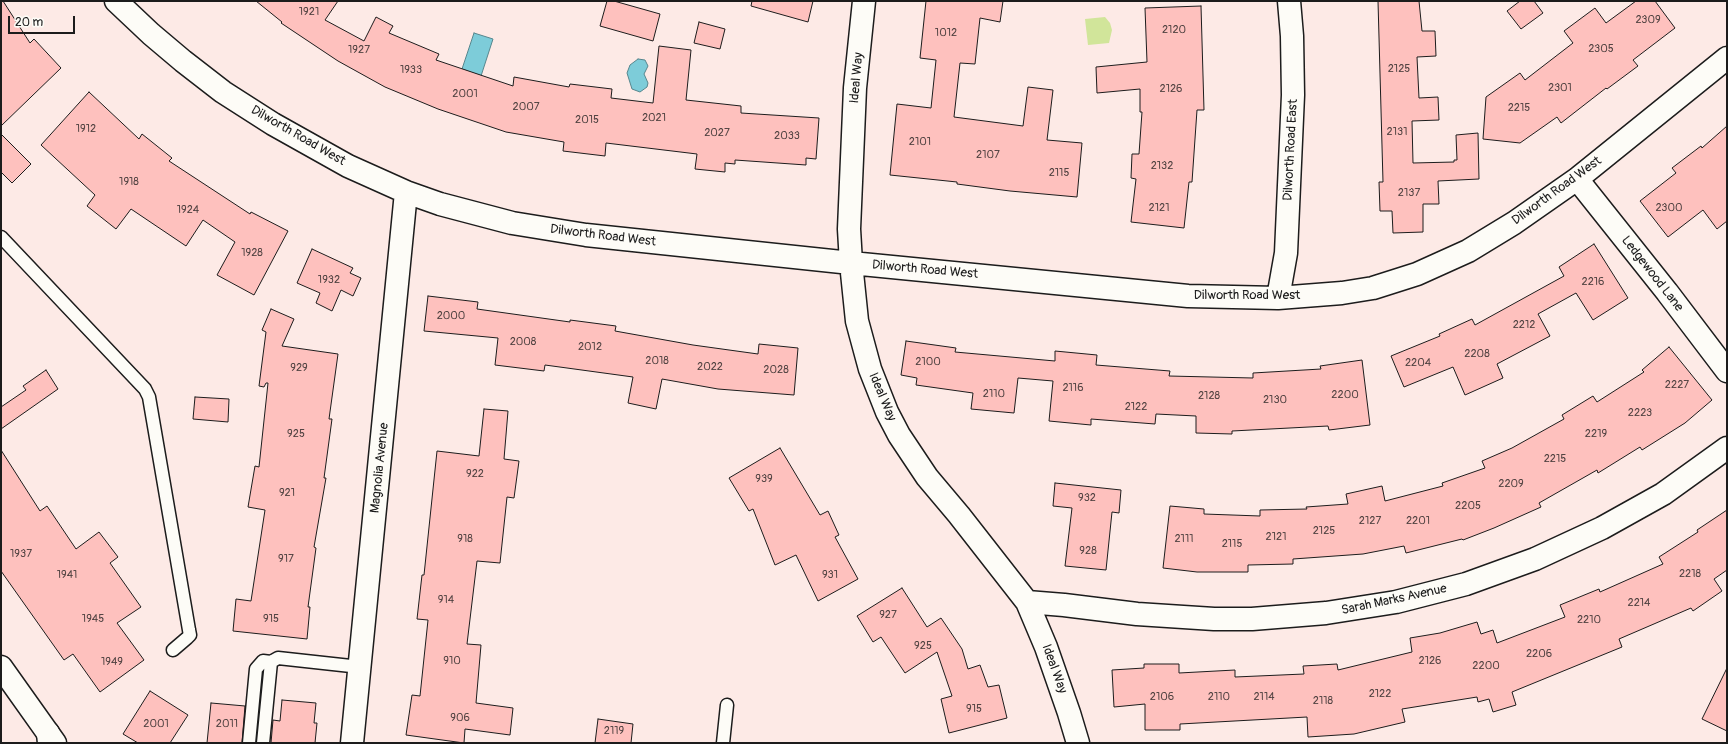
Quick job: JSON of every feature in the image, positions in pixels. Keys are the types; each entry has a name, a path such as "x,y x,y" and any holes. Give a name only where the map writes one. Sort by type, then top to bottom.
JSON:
{"street":[{"name":"Dilworth Road West","path":"116,1 163,44 230,96 277,126 348,166 406,192 440,204 512,223 586,235 1188,296 1278,298 1342,293 1373,288 1417,274 1468,251 1498,233 1577,178 1727,58"},
{"name":"Ideal Way","path":"864,1 855,88 849,229 857,322 870,369 887,412 899,435 927,477 959,515 1026,602 1046,647 1070,712 1078,743"},
{"name":"Dilworth Road East","path":"1278,298 1286,249 1293,95 1292,36 1289,1"},
{"name":"Ledgewood Lane","path":"1577,178 1727,371"},
{"name":"Magnolia Avenue","path":"352,743 406,192"},
{"name":"Sarah Marks Avenue","path":"1026,602 1137,614 1222,619 1252,619 1326,613 1396,602 1460,586 1514,567 1602,528 1663,494 1727,448"},
{"path":"1,667 51,740"}],"lane":[{"path":"1,237 146,389 149,397 190,630 190,635 173,650"},
{"path":"249,743 256,668 262,661 272,662 278,658 360,667"},
{"path":"263,743 272,662"},
{"path":"723,743 727,705"}],"green space":[{"path":"1105,17 1110,23 1112,30 1109,43 1088,45 1085,19"}],"water":[{"path":"474,33 493,39 481,76 462,69"},
{"path":"638,59 645,60 648,66 644,74 648,83 647,87 640,92 632,89 627,73 630,65"}],"building":[{"path":"1,1 3,1 30,43 34,39 61,68 1,126"},
{"path":"256,1 338,1 325,20 364,41 376,17 393,26 389,33 439,54 436,60 513,86 514,77 569,87 570,84 612,89 611,98 653,103 659,46 691,50 686,100 741,106 741,113 819,118 816,159 806,158 806,165 735,160 735,164 725,163 725,172 695,169 697,154 606,143 605,156 563,151 564,142 506,132 438,109 385,87 338,61 281,23 282,22"},
{"path":"607,1 614,1 660,14 653,41 600,26"},
{"path":"752,1 813,1 808,22 751,6"},
{"path":"926,1 1003,1 1000,22 980,18 975,64 960,63 954,117 1023,126 1028,87 1053,90 1047,140 1082,143 1077,197 1010,191 957,184 957,182 890,175 897,104 931,108 936,60 920,58"},
{"path":"1378,1 1419,1 1422,31 1435,31 1436,56 1417,57 1419,98 1438,97 1439,120 1412,121 1413,163 1454,162 1454,160 1457,160 1456,135 1478,133 1479,179 1438,181 1439,204 1423,204 1423,232 1393,233 1392,211 1380,211 1379,182 1383,182"},
{"path":"1520,1 1534,1 1543,13 1521,29 1507,11"},
{"path":"1636,1 1655,1 1675,28 1633,60 1638,66 1607,89 1606,88 1561,123 1557,117 1520,143 1483,139 1486,97 1520,73 1525,80 1573,43 1564,31 1595,8 1606,23"},
{"path":"1201,6 1204,110 1197,110 1192,182 1189,182 1184,228 1131,222 1136,179 1131,178 1132,154 1139,154 1142,112 1140,112 1140,89 1097,93 1096,67 1147,62 1145,8"},
{"path":"699,22 725,29 720,49 694,43"},
{"path":"89,92 139,139 142,134 172,158 169,161 250,214 251,212 288,231 254,295 217,275 235,242 203,220 186,246 131,209 116,229 87,206 95,195 41,145"},
{"path":"1727,126 1727,221 1717,229 1703,210 1668,237 1640,201 1676,173 1672,168 1701,146 1702,148"},
{"path":"1,134 31,164 12,183 1,172"},
{"path":"1594,244 1628,298 1593,320 1576,293 1538,314 1550,336 1497,364 1503,378 1465,395 1453,367 1404,387 1391,356 1440,336 1439,334 1472,319 1475,325 1564,276 1559,267"},
{"path":"312,249 353,268 350,273 361,278 353,296 341,290 332,311 316,303 320,293 297,283"},
{"path":"428,296 478,302 477,309 570,322 570,320 616,326 615,331 693,345 758,354 759,344 798,348 794,395 718,389 662,379 656,409 628,403 633,377 545,365 544,371 495,365 498,338 424,331"},
{"path":"271,309 294,319 282,346 338,354 329,419 332,419 324,478 326,478 314,547 316,548 308,607 310,607 307,639 233,631 236,599 251,601 265,510 248,507 255,466 259,467 268,383 266,383 264,387 259,386 266,332 262,330"},
{"path":"906,341 956,348 955,352 1055,361 1055,351 1097,355 1096,365 1170,371 1169,376 1253,378 1253,373 1321,369 1320,366 1362,360 1370,425 1329,430 1328,426 1232,431 1232,434 1196,433 1196,416 1156,414 1155,424 1091,419 1091,425 1049,421 1053,381 1018,378 1014,413 971,409 973,393 916,385 917,378 901,375"},
{"path":"1669,347 1712,400 1685,423 1642,450 1640,447 1598,473 1597,470 1539,503 1541,507 1494,528 1463,540 1406,553 1404,546 1363,554 1293,559 1293,564 1248,565 1248,572 1197,572 1163,568 1170,506 1204,509 1204,514 1260,516 1260,510 1307,509 1306,507 1348,504 1346,494 1382,486 1385,501 1443,486 1442,483 1485,468 1482,461 1512,448 1564,419 1562,415 1593,396 1597,402 1644,372 1642,370"},
{"path":"46,370 58,389 1,429 1,407 26,390 23,386"},
{"path":"195,397 229,399 228,422 193,419"},
{"path":"484,409 508,411 504,459 519,461 514,498 507,497 500,563 477,561 467,644 481,645 476,703 513,708 510,735 465,729 464,743 406,735 412,695 420,696 428,620 417,619 422,575 424,575 437,451 479,456"},
{"path":"780,448 820,515 828,511 839,535 835,537 858,579 818,601 796,555 775,565 753,509 749,511 729,478"},
{"path":"1,450 40,511 47,506 76,549 99,532 118,557 110,563 141,607 117,623 144,660 100,692 73,654 64,660 1,571"},
{"path":"1055,483 1121,490 1119,513 1112,512 1106,570 1065,566 1072,508 1053,506"},
{"path":"1727,510 1727,570 1714,579 1722,591 1693,611 1691,608 1619,639 1622,647 1512,692 1516,705 1493,712 1489,699 1478,702 1477,697 1402,709 1405,722 1354,734 1308,737 1307,717 1180,724 1180,730 1145,730 1145,704 1114,707 1112,670 1144,668 1144,664 1179,664 1179,673 1235,670 1235,677 1304,674 1303,666 1337,664 1338,670 1412,652 1410,638 1440,633 1477,622 1481,634 1493,630 1497,643 1565,617 1560,605 1599,589 1600,592 1663,564 1659,557 1698,532 1697,530"},
{"path":"902,588 927,627 941,618 962,649 968,669 980,665 988,687 999,685 1007,718 949,733 941,699 952,696 937,652 905,673 881,637 873,642 857,616"},
{"path":"1727,668 1727,731 1702,719"},
{"path":"150,691 188,715 170,743 138,743 123,734"},
{"path":"282,700 316,703 314,723 317,723 315,743 271,743 273,720 280,721"},
{"path":"211,703 245,706 242,743 207,743"},
{"path":"598,719 633,724 631,743 595,743"}]}
